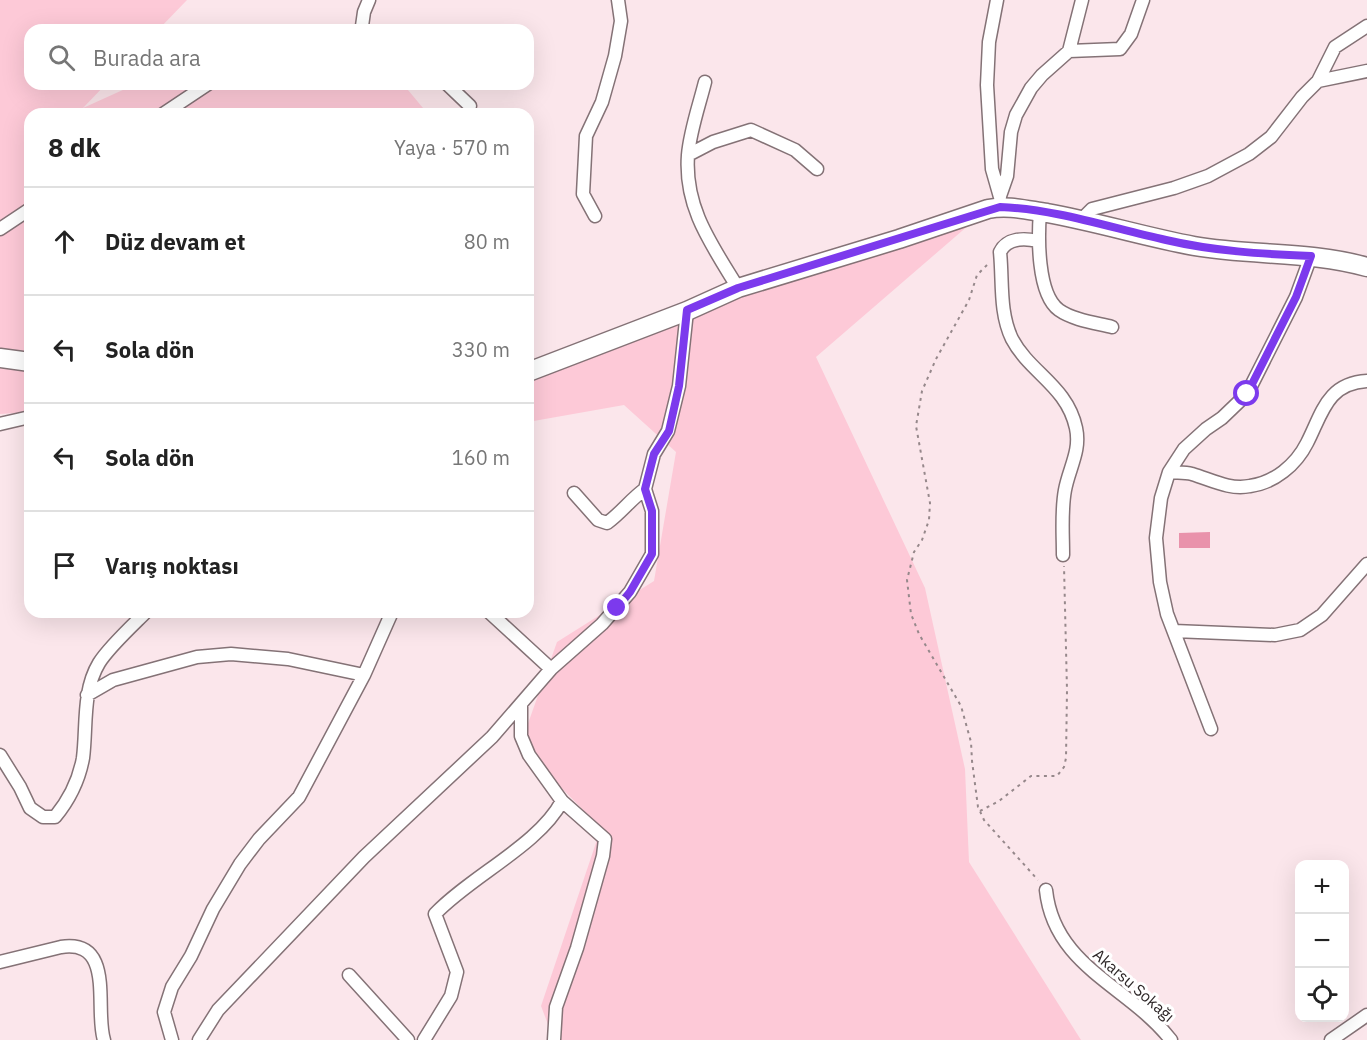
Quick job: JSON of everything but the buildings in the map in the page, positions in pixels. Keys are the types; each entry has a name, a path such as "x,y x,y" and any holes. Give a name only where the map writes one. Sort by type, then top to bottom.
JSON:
{"street":[{"path":"362,24 369,0"},
{"path":"595,216 583,194 586,136 602,102 615,56 621,21 618,0"},
{"path":"997,0 989,42 987,85 992,169 1000,202"},
{"path":"1000,202 1007,176 1011,132 1023,100 1042,75 1069,51 1082,0"},
{"path":"1069,51 1120,49 1131,34 1143,0"},
{"path":"1082,219 1092,209 1208,177 1249,154 1271,137 1302,97 1318,81 1335,47 1367,26"},
{"path":"1318,81 1367,71"},
{"path":"705,82 688,155 690,189 696,218 738,288"},
{"path":"172,108 199,90"},
{"path":"453,90 470,106"},
{"path":"688,155 713,142 751,130 795,150 817,169"},
{"path":"534,370 738,288 1000,202 1195,246 1229,251 1331,258 1367,267"},
{"path":"1040,212 1038,241 1045,285 1054,306 1068,315 1112,327"},
{"path":"0,229 24,213"},
{"path":"1038,241 1006,243 1000,252 1003,306 1013,340 1027,360 1059,392 1067,404 1076,429 1077,453 1068,477 1064,500 1063,555"},
{"path":"1211,729 1167,614 1160,582 1156,538 1161,498 1169,472 1184,449 1247,394 1296,297 1311,256"},
{"path":"199,1040 218,1010 364,857 492,737 551,669 602,624 630,592 652,554 652,511 645,489 654,454 669,431 679,386 687,310"},
{"path":"0,358 24,361"},
{"path":"1169,472 1189,473 1233,488 1252,486 1275,479 1289,467 1306,445 1319,415 1331,396 1346,385 1367,381"},
{"path":"0,424 24,418"},
{"path":"574,493 598,520 607,523 617,516 630,500 645,489"},
{"path":"1174,631 1275,635 1300,630 1322,615 1367,564"},
{"path":"0,754 30,808 43,818 56,816 66,803 74,786 82,760 87,695 99,664 141,618"},
{"path":"172,1040 164,1012 172,987 191,956 213,909 240,864 259,838 299,797 364,675 389,618"},
{"path":"496,618 551,669"},
{"path":"87,695 113,680 197,657 231,654 288,659 364,675"},
{"path":"521,705 521,736 529,755 562,801 604,839 603,856 577,948 556,1007 554,1040"},
{"path":"424,1040 451,996 457,972 435,914 456,893 530,839 555,814 562,801"},
{"name":"Akarsu Sokağı","path":"1046,890 1051,916 1075,956 1089,970 1135,1004 1163,1029 1171,1040"},
{"path":"0,962 61,946 78,946 84,949 94,960 100,976 101,1021 104,1040"},
{"path":"350,975 408,1040"},
{"path":"1331,1040 1367,1015"}],"path":[{"path":"1000,252 977,275 969,300 936,359 922,391 916,426 930,503 928,520 922,540 914,552 907,580 911,614 919,633 961,706 971,742 975,788 980,812 984,820 1046,890"},
{"path":"980,812 999,801 1031,776 1057,776 1064,767 1067,690 1063,555"}],"shaded area":[{"path":"0,0 187,0 164,24 24,24 24,90 100,90 83,108 24,108 24,412 0,414"},
{"path":"123,90 408,90 423,108 83,108"},
{"path":"969,206 977,218 816,357 925,588 965,769 969,862 1081,1040 554,1040 541,1006 601,828 520,746 557,642 654,581 676,452 624,405 534,421 534,381"},
{"path":"1210,532 1210,548 1179,548 1179,533"}],"route":[{"path":"617,608 630,592 652,554 652,511 645,489 654,454 669,431 679,386 687,310 738,288 1000,207 1015,207 1082,219 1195,246 1261,254 1311,256 1296,297 1247,394"}]}
